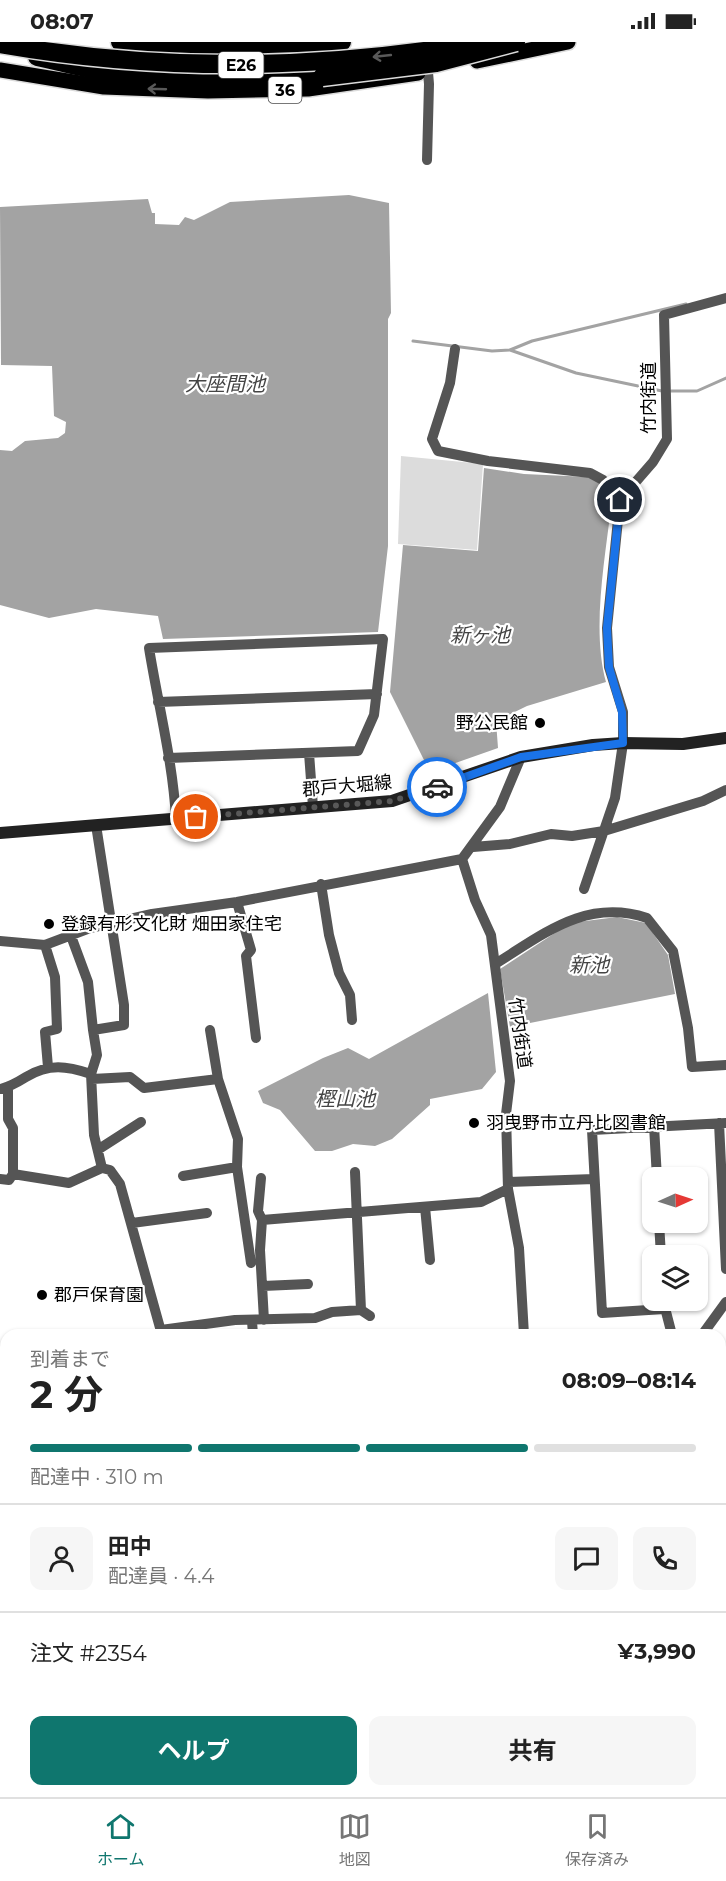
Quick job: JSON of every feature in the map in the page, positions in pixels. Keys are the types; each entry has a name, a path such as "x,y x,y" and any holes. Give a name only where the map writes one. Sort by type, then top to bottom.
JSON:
{"highway":[{"name":"E26","path":"120,42 238,47 342,42"},
{"name":"E26","path":"0,44 109,59 238,65 405,54 482,42"},
{"path":"0,50 141,76 217,80 322,77 436,63 516,42"},
{"path":"0,55 109,59"}],"main road":[{"name":"36","path":"0,70 104,87 208,91 308,89 428,71 568,42"},
{"name":"郡戸大堀線","path":"0,833 403,799 521,757 623,743 683,744 726,738"}],"street":[{"path":"426,42 427,160"},
{"name":"竹内街道","path":"620,500 653,462 667,439 664,315 726,298"},
{"path":"455,349 450,383 432,439 438,451 488,461 590,472 603,480 620,500 607,628 609,667 622,712 623,743 615,798 584,890"},
{"path":"168,758 358,750 374,715 383,639 149,648 168,758 173,781 176,819"},
{"path":"158,702 377,694"},
{"path":"309,753 313,807"},
{"path":"0,941 45,945 90,928 111,923 237,902 321,884 462,859 473,847 500,807 521,757"},
{"path":"473,847 510,844 551,834 572,836 604,831 703,801 726,790"},
{"path":"93,1030 124,1025 96,825"},
{"name":"竹内街道","path":"462,859 475,900 491,935 495,964 510,1081 506,1114 508,1186 519,1248 524,1329"},
{"path":"321,884 328,935 339,974 350,995 352,1020"},
{"path":"237,902 251,950 246,956 256,1038"},
{"path":"495,964 564,921 591,914 614,912 647,918 673,951 693,1067 726,1065"},
{"path":"71,936 79,965 88,982 97,1055 92,1076 94,1135 102,1168"},
{"path":"45,945 56,977 57,1029 45,1032 48,1066"},
{"path":"210,1030 218,1079 238,1139 237,1167 251,1263"},
{"path":"0,1179 9,1180 13,1174 13,1128 8,1119 4,1088 48,1066 74,1068 92,1076 130,1077 144,1088 218,1079"},
{"path":"99,1149 141,1122"},
{"path":"642,1308 602,1313 592,1130 722,1123 726,1269"},
{"path":"654,1126 656,1167"},
{"path":"183,1176 237,1167"},
{"path":"13,1174 69,1183 102,1168 110,1170 120,1184 161,1329"},
{"path":"184,1329 235,1320 315,1318 332,1312 365,1313 355,1172"},
{"path":"261,1178 258,1211 261,1220 264,1320"},
{"path":"261,1220 481,1202 508,1186 594,1179"},
{"path":"424,1207 430,1260"},
{"path":"132,1223 207,1213"},
{"path":"263,1286 308,1284"},
{"path":"706,1329 726,1302"},
{"path":"666,1311 670,1329"},
{"path":"252,1321 253,1329"}],"shaded area":[{"path":"401,456 483,464 477,550 398,544"}],"water":[{"name":"大座間池","path":"349,195 389,203 391,313 388,319 388,546 378,632 163,639 158,616 96,609 49,618 0,605 0,450 12,451 25,441 58,438 65,433 66,422 54,416 52,366 1,365 0,207 148,199 152,213 155,213 155,224 179,225 185,217 194,220 230,202"},
{"name":"新ヶ池","path":"484,468 524,474 589,477 602,484 612,499 600,615 602,661 606,682 527,706 496,721 498,748 430,772 390,692 403,545 478,551"},
{"name":"新池","path":"617,917 646,923 668,955 675,994 510,1027 500,969 570,923"},
{"name":"樫山池","path":"488,993 496,1072 482,1089 430,1099 430,1105 392,1139 375,1146 353,1144 332,1151 315,1151 280,1110 263,1103 258,1091 323,1058 348,1048 369,1059"}],"waterway":[{"path":"413,341 492,351 510,350 532,341 686,304"},
{"path":"510,350 576,373 662,391"},
{"path":"671,391 697,391 726,378"}],"way so far":[{"path":"196,817 392,801 437,787"}],"place":[{"name":"野公民館","path":"540,723"},
{"name":"登録有形文化財 畑田家住宅","path":"49,924"},
{"name":"羽曳野市立丹比図書館","path":"474,1123"},
{"name":"郡戸保育園","path":"42,1295"}],"route":[{"path":"437,787 521,757 623,743 622,712 609,667 607,628 620,500"}]}
